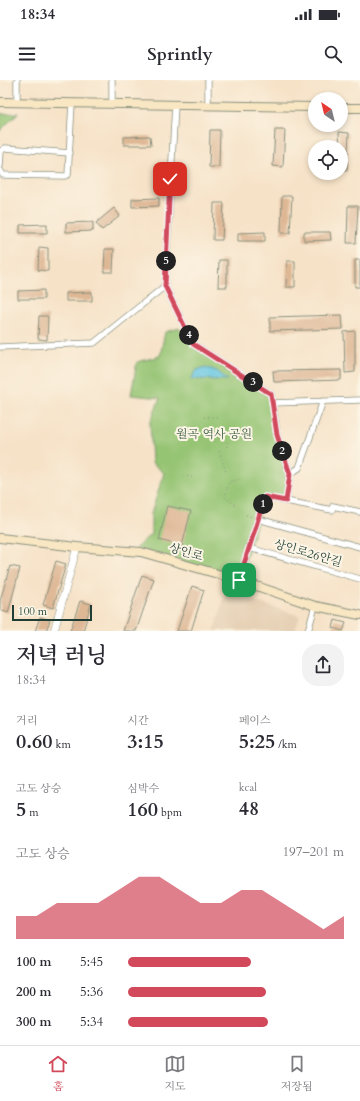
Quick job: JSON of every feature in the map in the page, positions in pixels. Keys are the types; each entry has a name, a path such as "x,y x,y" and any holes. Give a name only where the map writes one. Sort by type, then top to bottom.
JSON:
{"main road":[{"path":"0,102 308,107"},
{"path":"348,108 360,108"},
{"name":"상인로","path":"0,538 77,547 141,552 239,580 316,606 360,614"}],"street":[{"path":"17,80 18,102"},
{"path":"112,80 112,104"},
{"path":"208,80 208,106"},
{"path":"0,170 3,175 66,176 69,171 72,103"},
{"path":"175,105 165,286 193,344 271,394 277,435 290,474 286,501"},
{"path":"0,166 2,151 5,148 70,154"},
{"path":"0,346 94,343 165,286"},
{"path":"272,403 323,400 360,400"},
{"path":"290,474 299,468 323,400"},
{"path":"239,580 265,497 332,510 333,506 360,512"},
{"path":"258,519 360,547"},
{"path":"54,631 77,547"},
{"name":"상인로26안길","path":"249,548 360,580"},
{"path":"308,631 316,606"}],"path":[{"path":"204,417 218,417"},
{"path":"215,442 222,435"},
{"path":"227,442 227,448"},
{"path":"219,451 226,472"},
{"path":"183,476 192,477"},
{"path":"237,506 225,497 229,482 240,479"},
{"path":"246,515 258,519"}],"shaded area":[{"path":"226,592 300,616 295,631 214,631"}],"green space":[{"path":"18,113 0,131 0,114"},
{"name":"월곡 역사 공원","path":"179,328 193,344 271,394 277,435 290,474 286,501 265,497 239,580 136,548 151,534 151,514 164,473 152,463 150,423 160,398 131,395 137,362 160,356 165,332"}],"water":[{"path":"205,367 217,371 228,380 191,379 197,370"}],"building":[{"path":"210,130 220,130 219,167 209,167"},
{"path":"275,130 285,130 283,167 273,166"},
{"path":"339,132 349,133 348,152 348,140 339,140"},
{"path":"150,136 151,145 124,145 124,137"},
{"path":"282,196 292,196 290,233 281,233"},
{"path":"159,198 159,206 132,207 132,199"},
{"path":"214,203 224,203 222,240 213,240"},
{"path":"348,206 358,206 356,243 347,243"},
{"path":"114,208 120,216 102,230 96,223"},
{"path":"93,222 93,231 66,232 66,223"},
{"path":"47,224 47,233 20,233 20,225"},
{"path":"265,232 265,241 238,241 238,233"},
{"path":"304,232 330,232 331,240 304,241"},
{"path":"39,247 48,248 48,271 38,270"},
{"path":"105,249 114,249 113,272 104,272"},
{"path":"219,260 227,260 227,287 218,287"},
{"path":"355,260 360,260 360,287 355,287"},
{"path":"287,261 295,261 295,287 286,287"},
{"path":"44,290 44,299 18,299 18,291"},
{"path":"92,292 92,301 66,301 66,293"},
{"path":"342,315 343,329 270,331 270,317"},
{"path":"39,316 48,316 47,340 38,339"},
{"path":"355,331 355,372 345,373 344,332"},
{"path":"341,370 341,380 274,382 273,371"},
{"path":"167,506 191,511 182,546 159,540"},
{"path":"56,561 66,564 53,608 43,605"},
{"path":"10,566 20,568 8,613 0,610 0,601"},
{"path":"142,575 154,579 136,631 123,631"},
{"path":"192,586 204,590 191,631 177,631"},
{"path":"80,601 91,604 83,631 70,631"},
{"path":"40,617 50,620 46,631 35,631"},
{"path":"335,620 346,623 343,631 333,628"}],"route":[{"path":"170,179 165,286 193,344 271,394 277,435 290,474 286,501 265,497 239,580"}]}
